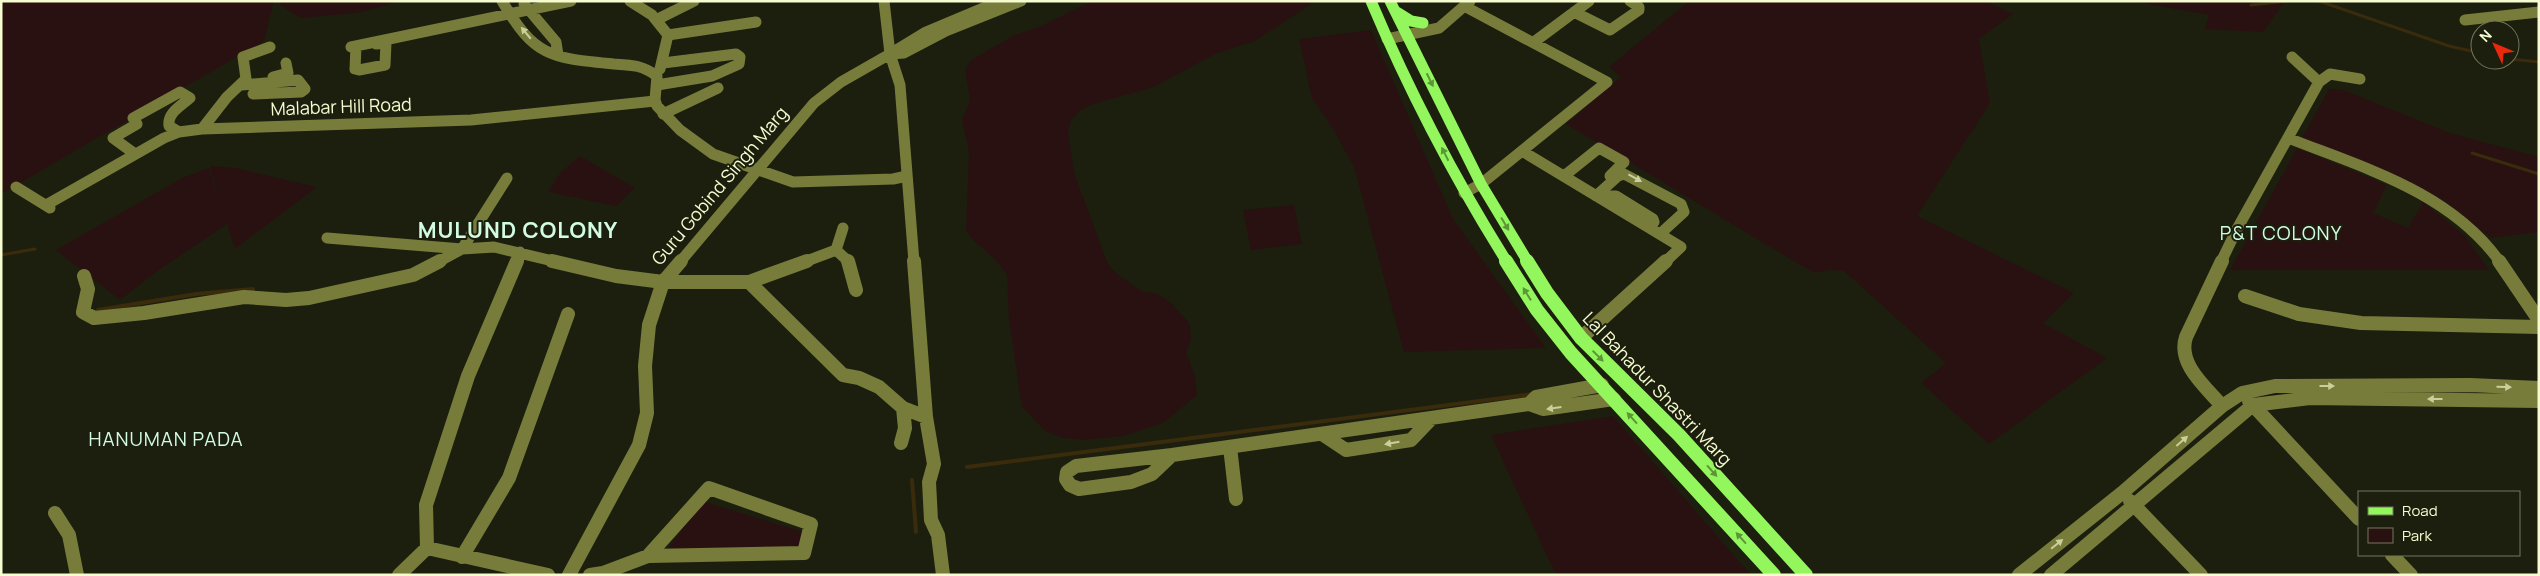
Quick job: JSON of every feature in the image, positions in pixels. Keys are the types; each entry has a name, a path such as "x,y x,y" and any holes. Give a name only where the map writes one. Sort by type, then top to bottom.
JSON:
{"main road":[{"name":"Lal Bahadur Shastri Marg","path":"1371,1 1386,36 1464,193 1537,310 1571,352 1774,575"},
{"name":"Lal Bahadur Shastri Marg","path":"1390,1 1481,184 1547,293 1581,338 1678,435 1806,575"},
{"path":"1395,11 1411,21 1423,23"}],"street":[{"path":"502,1 508,13 539,50 558,55 645,66 662,80 736,66 740,56 736,54 663,63"},
{"path":"354,47 508,13 525,5 571,1"},
{"path":"630,1 648,10 658,19 668,35 662,80 655,101 663,114 702,148 756,170 801,183 907,176"},
{"path":"658,19 694,1"},
{"path":"884,1 897,51 926,417 934,464 929,482 931,520 938,535 943,575"},
{"name":"Guru Gobind Singh Marg","path":"569,575 639,446 648,413 646,366 649,325 663,282 814,103 841,82 897,51 1000,1"},
{"name":"Guru Gobind Singh Marg","path":"941,29 1021,1"},
{"path":"1534,42 1589,1"},
{"path":"1574,12 1610,30 1639,10 1640,7 1630,1"},
{"path":"1386,36 1439,28 1467,4 1607,82 1481,184 1464,193"},
{"path":"525,5 556,42 558,55"},
{"path":"2465,20 2539,12"},
{"path":"1406,32 1423,23 1448,19"},
{"path":"668,35 756,22"},
{"path":"244,82 242,58 270,46"},
{"path":"2292,57 2319,82"},
{"path":"662,80 677,61"},
{"path":"202,129 227,97 244,82 286,75 289,72 286,63"},
{"path":"2222,406 2203,384 2187,360 2183,350 2184,343 2232,238 2319,82 2330,74 2360,79"},
{"path":"244,82 298,80 305,89 301,92 253,94"},
{"path":"663,114 718,88"},
{"path":"16,187 48,207 132,152 174,129 168,120 170,115 190,98 180,92 133,118 137,124 113,138 132,152"},
{"name":"Malabar Hill Road","path":"174,129 471,120 571,108 655,101"},
{"path":"2288,138 2395,182 2454,215 2484,242 2539,320"},
{"path":"1565,175 1598,148 1623,161 1623,164 1599,196"},
{"path":"1522,152 1565,175 1662,233 1681,247 1581,338"},
{"path":"1599,196 1618,176 1624,174 1681,204 1685,210 1684,212 1662,233"},
{"path":"84,276 88,290 84,312 94,318 244,297 286,300 309,298 412,276 462,249 507,178"},
{"path":"836,250 843,228"},
{"path":"328,238 462,249 494,247 616,276 663,282 750,282 836,250"},
{"path":"836,250 848,259 856,290"},
{"path":"399,575 427,548 426,505 468,376 513,274 520,252"},
{"path":"750,282 844,375 859,378 879,387 903,408 926,417"},
{"path":"2245,296 2299,314 2344,321 2539,328"},
{"path":"462,557 509,478 529,428 568,314"},
{"path":"1529,404 1536,397 1602,385"},
{"path":"2019,575 2122,493 2222,406 2242,393 2275,386 2539,388"},
{"path":"2242,393 2358,518"},
{"path":"2052,575 2095,539 2140,511 2253,405 2310,398 2539,401"},
{"path":"1172,454 1164,465 1144,480 1079,490 1070,485 1066,479 1067,472 1076,466 1172,454 1230,447 1529,404 1543,409 1614,399"},
{"path":"901,443 905,428 903,408"},
{"path":"1322,434 1346,450 1411,440 1432,418"},
{"path":"1230,447 1236,499"},
{"path":"590,575 602,573 648,556 804,553 811,524 709,488 701,494 648,556"},
{"path":"2122,493 2201,575"},
{"path":"56,513 69,535 77,575"},
{"path":"2080,526 2095,539"},
{"path":"427,548 548,575"},
{"path":"2393,556 2410,575"}],"green space":[{"path":"1,1 274,1 264,41 1,194"},
{"path":"280,1 402,1 357,13 300,18 280,5"},
{"path":"1092,1 1316,1 1255,41 1215,54 1154,87 1091,105 1079,111 1071,121 1068,132 1074,173 1108,264 1117,274 1141,291 1157,294 1170,302 1190,324 1191,339 1186,353 1195,376 1197,395 1163,423 1123,436 1084,440 1063,438 1045,431 1022,407 1009,320 1007,275 995,259 974,241 966,231 969,152 962,120 970,100 965,70 971,60 1015,35 1041,26"},
{"path":"1689,1 1985,1 2013,14 1979,39 1990,103 1917,216 2074,293 2043,323 2107,358 1989,444 1921,383 1946,363 1844,271 1830,270 1815,273 1566,124 1621,77 1609,67"},
{"path":"2133,1 2285,1 2263,32 2205,29 2209,15"},
{"path":"1371,30 1453,219 1546,348 1404,352 1354,167 1336,134 1312,98 1299,39"},
{"path":"2329,89 2341,89 2450,133 2539,157 2539,232 2491,238 2443,200 2401,180 2301,140"},
{"path":"2297,148 2387,185 2373,213 2408,228 2423,202 2464,235 2489,270 2230,270"},
{"path":"580,156 635,188 616,206 548,192 561,172"},
{"path":"210,166 235,168 317,187 235,249 227,224 159,270 120,300 56,250 182,178 209,168 222,208"},
{"path":"1294,205 1302,244 1251,250 1243,210"},
{"path":"1613,416 1751,575 1556,575 1491,435"},
{"path":"702,501 803,532 797,549 668,549"}],"waterway":[{"path":"2251,5 2287,1"},
{"path":"2319,1 2449,46 2470,51"},
{"path":"2520,60 2539,62"},
{"path":"2472,153 2539,174"},
{"path":"1,255 35,249"},
{"path":"98,310 196,294 253,289"},
{"path":"967,467 1533,394"},
{"path":"912,480 916,532"}],"district":[{"name":"MULUND COLONY","path":"518,230"},
{"name":"P&T COLONY","path":"2281,233"},
{"name":"HANUMAN PADA","path":"166,439"}]}
